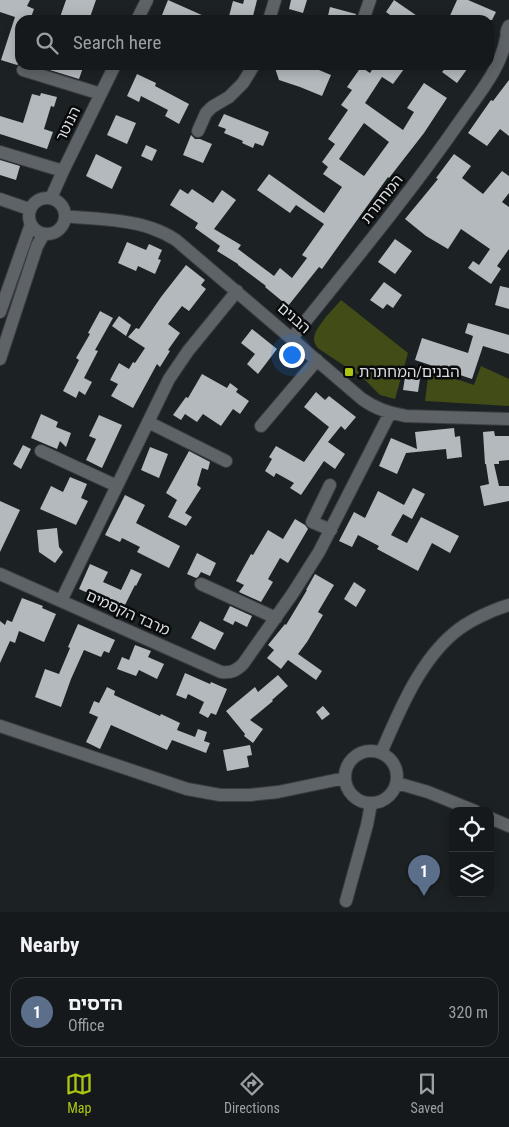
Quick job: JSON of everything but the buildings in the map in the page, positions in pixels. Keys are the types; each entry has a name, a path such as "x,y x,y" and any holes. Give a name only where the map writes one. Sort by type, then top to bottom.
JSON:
{"street":[{"path":"140,15 147,0"},
{"path":"270,15 275,0"},
{"path":"365,15 370,0"},
{"name":"המחתרת","path":"292,338 396,209 441,148 492,74 508,36"},
{"name":"המחתרת","path":"492,74 509,59"},
{"path":"23,70 101,94"},
{"name":"הנוטר","path":"51,198 113,70"},
{"path":"198,131 206,113 243,83 251,70"},
{"path":"0,152 63,170"},
{"path":"41,198 51,198 60,203 64,209 64,222 56,232 44,234 36,231 31,224 28,217 29,209 34,202 41,198"},
{"path":"0,199 29,209"},
{"name":"הבנים","path":"65,216 131,223 163,232 176,240 375,408 406,416 509,420"},
{"path":"0,312 31,224"},
{"path":"0,360 37,246 44,234"},
{"name":"מרבד הקסמים","path":"237,291 177,367 148,422 61,601 221,672 228,673 234,671 243,664 306,572 330,530 390,413"},
{"path":"261,426 317,360"},
{"path":"148,422 226,461"},
{"path":"41,451 117,486"},
{"path":"330,485 312,522 330,530"},
{"path":"0,574 61,601"},
{"path":"201,584 276,618"},
{"path":"381,753 420,674 437,651 455,632 480,616 509,605"},
{"path":"0,726 187,789 220,795 250,795 278,792 345,778"},
{"path":"376,751 381,753 387,756 396,768 398,777 394,791 380,802 371,804 362,802 350,792 345,778 346,771 350,762 356,756 365,752 376,751"},
{"path":"397,783 428,792 465,807"},
{"path":"346,901 371,804"},
{"path":"494,820 509,826"}],"green space":[{"path":"341,300 408,353 395,399 380,395 363,378 319,349 316,345 314,337 317,329"},
{"path":"481,366 509,379 509,406 425,401 429,370 474,385"}],"place":[{"name":"הבנים/המחתרת","path":"349,372"},
{"name":"הדסים","path":"424,896"}]}
